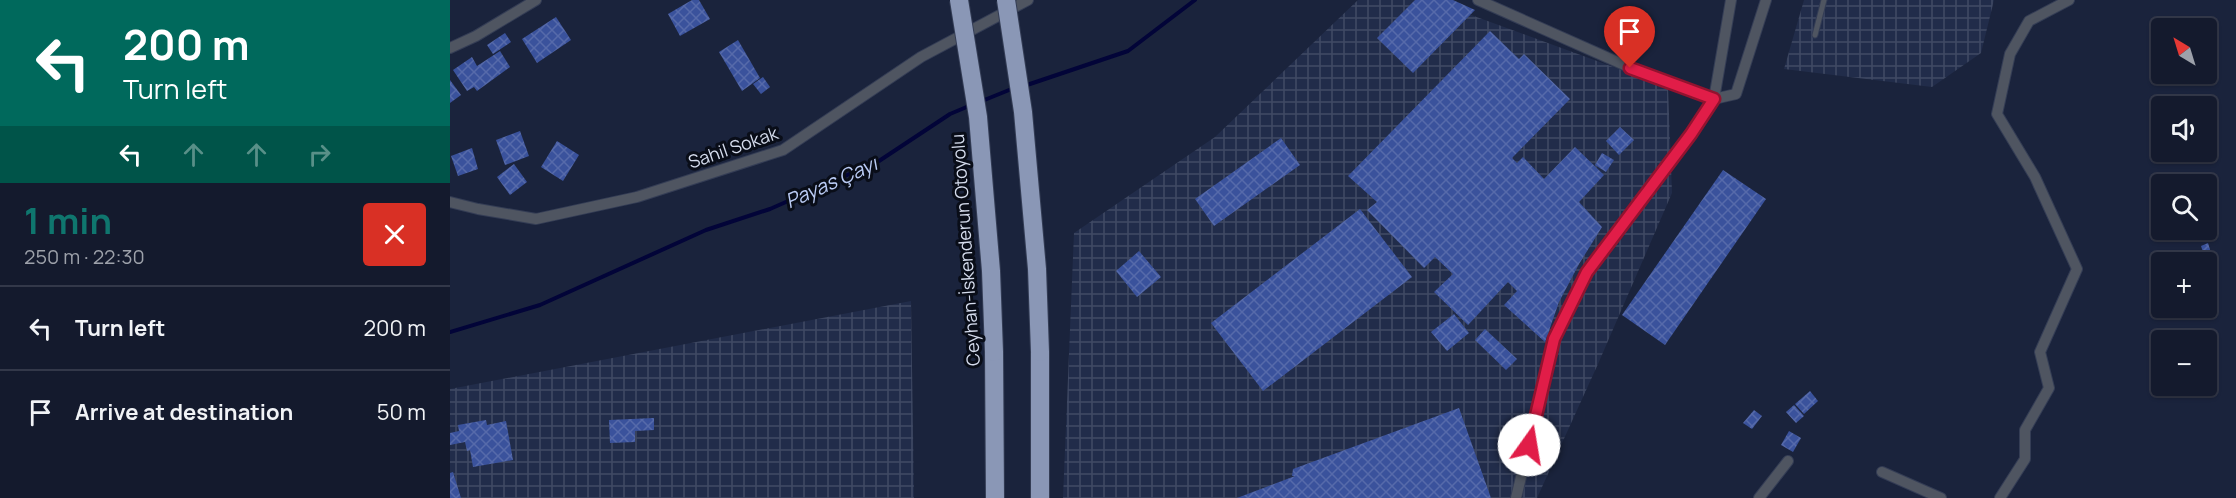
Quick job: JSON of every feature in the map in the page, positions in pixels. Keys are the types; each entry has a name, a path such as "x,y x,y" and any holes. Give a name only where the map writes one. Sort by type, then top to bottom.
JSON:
{"highway":[{"name":"Ceyhan-İskenderun Otoyolu","path":"959,0 978,117 991,271 995,498"},
{"path":"1006,0 1023,112 1037,269 1040,352 1040,498"}],"street":[{"path":"450,48 476,36 536,0"},
{"name":"Sahil Sokak","path":"450,202 536,219 637,197 783,150 921,57 1029,0"},
{"path":"1478,0 1649,76 1714,99 1736,94 1766,0"},
{"path":"1516,498 1554,339 1587,272 1691,134 1714,99 1731,0"},
{"path":"2000,498 2025,459 2025,430 2049,388 2040,352 2077,269 2035,177 1997,114 2010,54 2029,21 2069,0"},
{"path":"1760,498 1788,461"},
{"path":"1882,472 1941,498"}],"lane":[{"path":"1815,35 1824,0"}],"shaded area":[{"path":"1358,0 1430,0 1668,87 1672,193 1537,498 1063,498 1074,233 1215,137"},
{"path":"1804,0 1994,0 1981,53 1932,87 1784,69"},
{"path":"911,301 914,498 450,498 450,389"}],"building":[{"path":"692,0 699,0 710,19 680,36 668,14"},
{"path":"1415,0 1453,0 1475,10 1413,73 1377,38"},
{"path":"556,17 571,40 537,63 522,39"},
{"path":"1490,31 1519,59 1524,54 1570,99 1512,158 1517,163 1523,157 1544,179 1575,147 1604,175 1579,202 1602,227 1559,302 1545,342 1504,305 1517,291 1508,282 1468,325 1434,292 1453,274 1435,257 1424,268 1367,210 1377,202 1348,176"},
{"path":"505,33 511,42 493,54 487,45"},
{"path":"738,40 760,78 742,91 719,52"},
{"path":"500,51 510,67 477,91 474,87 467,91 453,70 472,57 477,66"},
{"path":"763,77 770,87 761,94 753,84"},
{"path":"450,80 461,95 450,103"},
{"path":"1620,127 1634,140 1619,155 1606,141"},
{"path":"520,131 529,156 505,165 496,140"},
{"path":"1281,138 1300,165 1214,226 1195,199"},
{"path":"557,141 579,155 563,181 541,167"},
{"path":"472,148 478,169 458,176 451,156"},
{"path":"1602,153 1614,160 1606,172 1595,165"},
{"path":"514,164 527,182 510,195 497,177"},
{"path":"1723,170 1766,199 1665,345 1622,315"},
{"path":"1360,209 1412,277 1263,391 1211,323"},
{"path":"2208,243 2211,252 2203,252 2201,246"},
{"path":"1139,251 1161,277 1137,297 1116,271"},
{"path":"1454,314 1469,333 1447,351 1431,332"},
{"path":"1485,329 1517,359 1506,370 1475,340"},
{"path":"1810,391 1818,401 1804,414 1795,404"},
{"path":"1794,405 1804,416 1796,423 1786,412"},
{"path":"1459,408 1491,498 1237,498 1295,476 1292,476 1293,469"},
{"path":"1754,410 1762,416 1752,429 1743,423"},
{"path":"654,418 654,430 635,431 635,442 610,443 609,420"},
{"path":"486,420 487,425 506,421 513,460 473,467 470,450 467,451 465,442 450,445 450,433 459,431 458,425"},
{"path":"1789,431 1801,438 1793,452 1781,445"},
{"path":"453,472 461,498 450,498 450,473"}],"waterway":[{"name":"Payas Çayı","path":"1024,86 1128,51 1195,0"},
{"name":"Payas Çayı","path":"982,101 1014,88"},
{"name":"Payas Çayı","path":"450,332 540,305 706,230 770,209 879,161 950,114 969,106"}],"route":[{"path":"1529,445 1554,339 1587,272 1691,134 1714,99 1630,68"}]}
